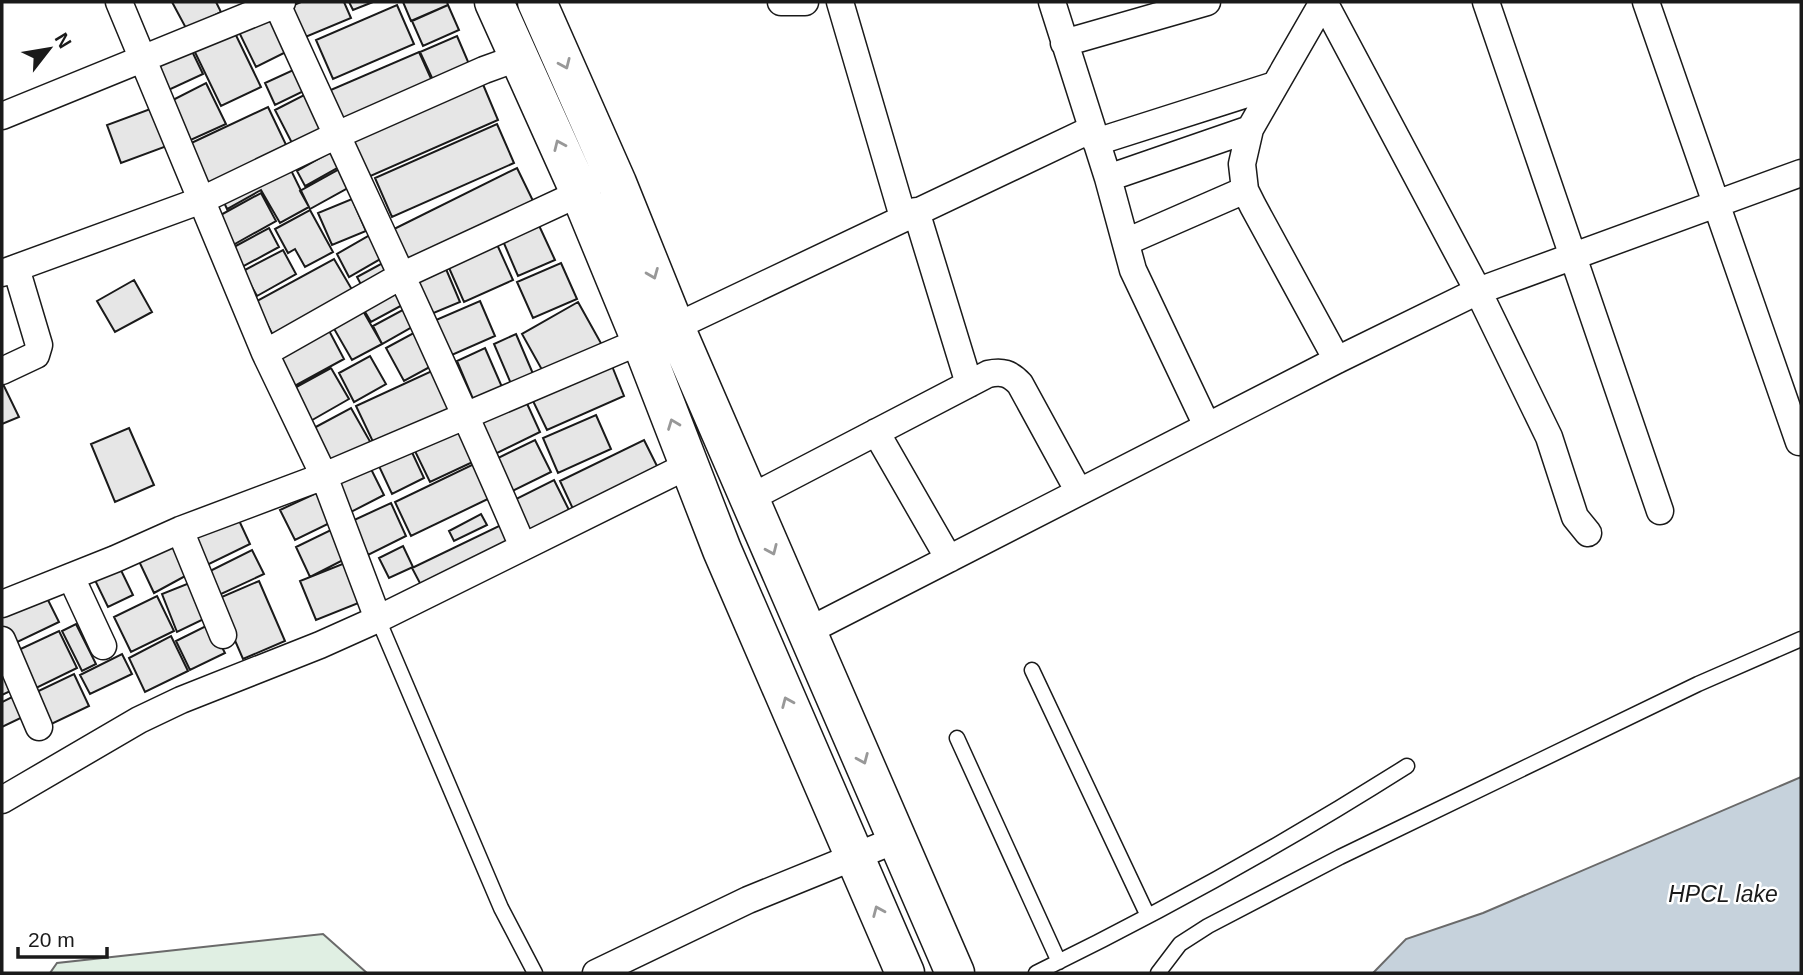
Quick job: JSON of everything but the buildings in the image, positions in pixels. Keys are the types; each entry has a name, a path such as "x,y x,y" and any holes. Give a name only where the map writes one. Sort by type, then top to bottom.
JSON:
{"main road":[{"path":"494,2 580,193 750,498 955,973"},
{"path":"537,2 594,128 658,334 689,465 722,550 905,973"}],"street":[{"path":"118,2 265,353 324,476 378,620"},
{"path":"781,2 805,2"},
{"path":"840,2 969,384"},
{"path":"1052,2 1108,177 1139,285 1207,426"},
{"path":"1064,43 1207,2"},
{"path":"1323,2 1250,128 1242,164 1245,190 1337,360"},
{"path":"1323,2 1478,291 1549,437 1575,517 1588,533"},
{"path":"1486,2 1660,511"},
{"path":"1646,2 1799,442"},
{"path":"2,116 279,3 466,414 523,547"},
{"path":"2,372 36,355 40,345 9,270 202,200 337,135 484,70 520,57"},
{"path":"2,604 180,530 324,476 658,334 910,214 1094,135 1275,85"},
{"path":"1108,177 1250,128"},
{"path":"808,631 1337,360 1478,291 1801,173"},
{"path":"1126,242 1245,190"},
{"path":"265,353 401,276 580,193"},
{"path":"750,498 988,374 1001,372 1012,376 1020,384 1079,492"},
{"path":"876,432 949,559"},
{"path":"2,800 139,720 181,700 378,620 689,465"},
{"path":"180,530 223,635"},
{"path":"71,577 103,646"},
{"path":"2,640 38,727"},
{"path":"596,973 736,906 898,839"}],"lane":[{"path":"378,620 500,908 535,973"},
{"path":"1158,973 1180,944 1220,919 1673,696 1801,639"},
{"path":"1032,670 1148,916"},
{"path":"957,737 1059,962"},
{"path":"1037,973 1148,916 1321,820 1407,766"}],"green space":[{"path":"323,934 367,973 50,973 57,963"}],"water":[{"name":"HPCL lake","path":"1801,777 1801,973 1373,973 1406,939 1483,913"}]}
